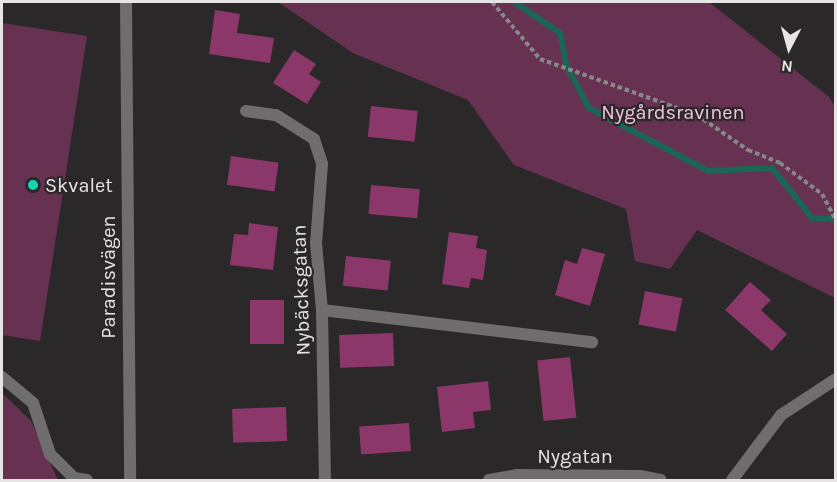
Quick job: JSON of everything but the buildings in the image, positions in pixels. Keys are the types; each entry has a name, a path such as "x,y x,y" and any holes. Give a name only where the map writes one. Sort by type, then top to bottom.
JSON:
{"street":[{"name":"Paradisvägen","path":"126,2 130,480"},
{"name":"Nybäcksgatan","path":"246,111 276,116 314,139 322,164 316,243 322,310 325,480"},
{"path":"322,310 592,342"},
{"path":"2,377 33,403 50,454 74,478 87,480"},
{"path":"732,480 781,416 836,378"},
{"name":"Nygatan","path":"489,480 516,475 640,476 661,480"}],"path":[{"path":"492,2 540,59 697,115 748,150 780,163 822,194 836,220"}],"green space":[{"name":"Nygårdsravinen","path":"278,2 709,2 829,97 835,107 835,298 697,230 670,269 635,261 626,209 514,165 468,100 353,53"},
{"name":"Skvalet","path":"2,23 87,36 40,341 2,335"},
{"path":"2,393 31,421 58,480 2,480"}],"waterway":[{"path":"514,2 560,33 566,65 589,108 708,171 772,168 812,218 836,219"}],"place":[{"name":"Skvalet","path":"33,185"}]}
